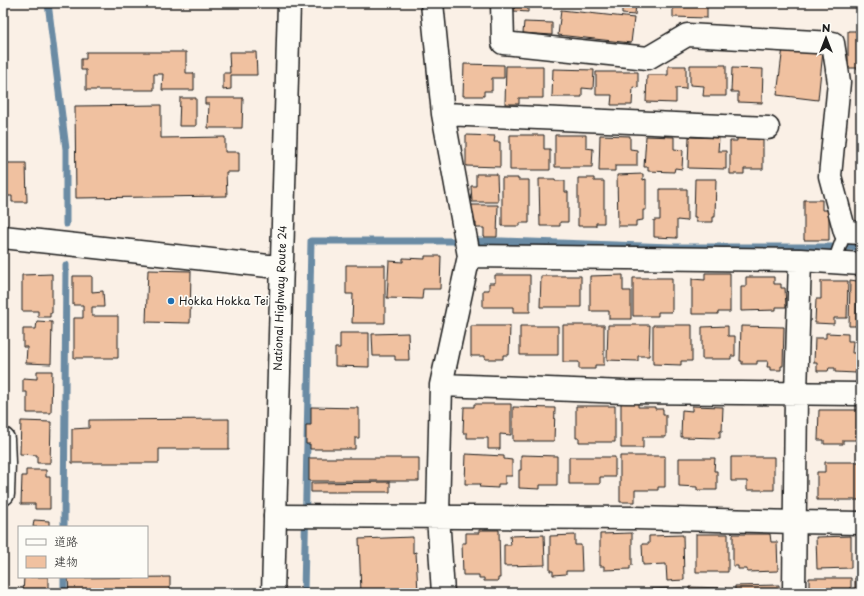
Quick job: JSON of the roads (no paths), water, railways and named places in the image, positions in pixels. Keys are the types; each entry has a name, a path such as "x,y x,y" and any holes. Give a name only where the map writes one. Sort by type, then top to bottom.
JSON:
{"main road":[{"name":"National Highway Route 24","path":"273,593 289,3"},
{"path":"432,3 443,114 469,256 441,385 438,516 443,593"},
{"path":"502,3 503,43 648,58 688,35 833,43 839,82 830,176 853,233"},
{"path":"443,114 768,128"},
{"path":"3,237 268,266 281,266"},
{"path":"469,256 800,260 861,264"},
{"path":"794,593 796,393 800,260"},
{"path":"441,385 625,392 861,394"},
{"path":"3,439 3,494"},
{"path":"275,516 635,518 861,523"}],"lane":[{"path":"834,262 853,233"}],"waterway":[{"path":"48,3 66,149 66,224"},
{"path":"304,593 311,241 502,241 671,247 861,247"},
{"path":"64,526 66,265"},
{"path":"64,578 64,593"}],"place":[{"name":"Hokka Hokka Tei","path":"171,301"}]}
